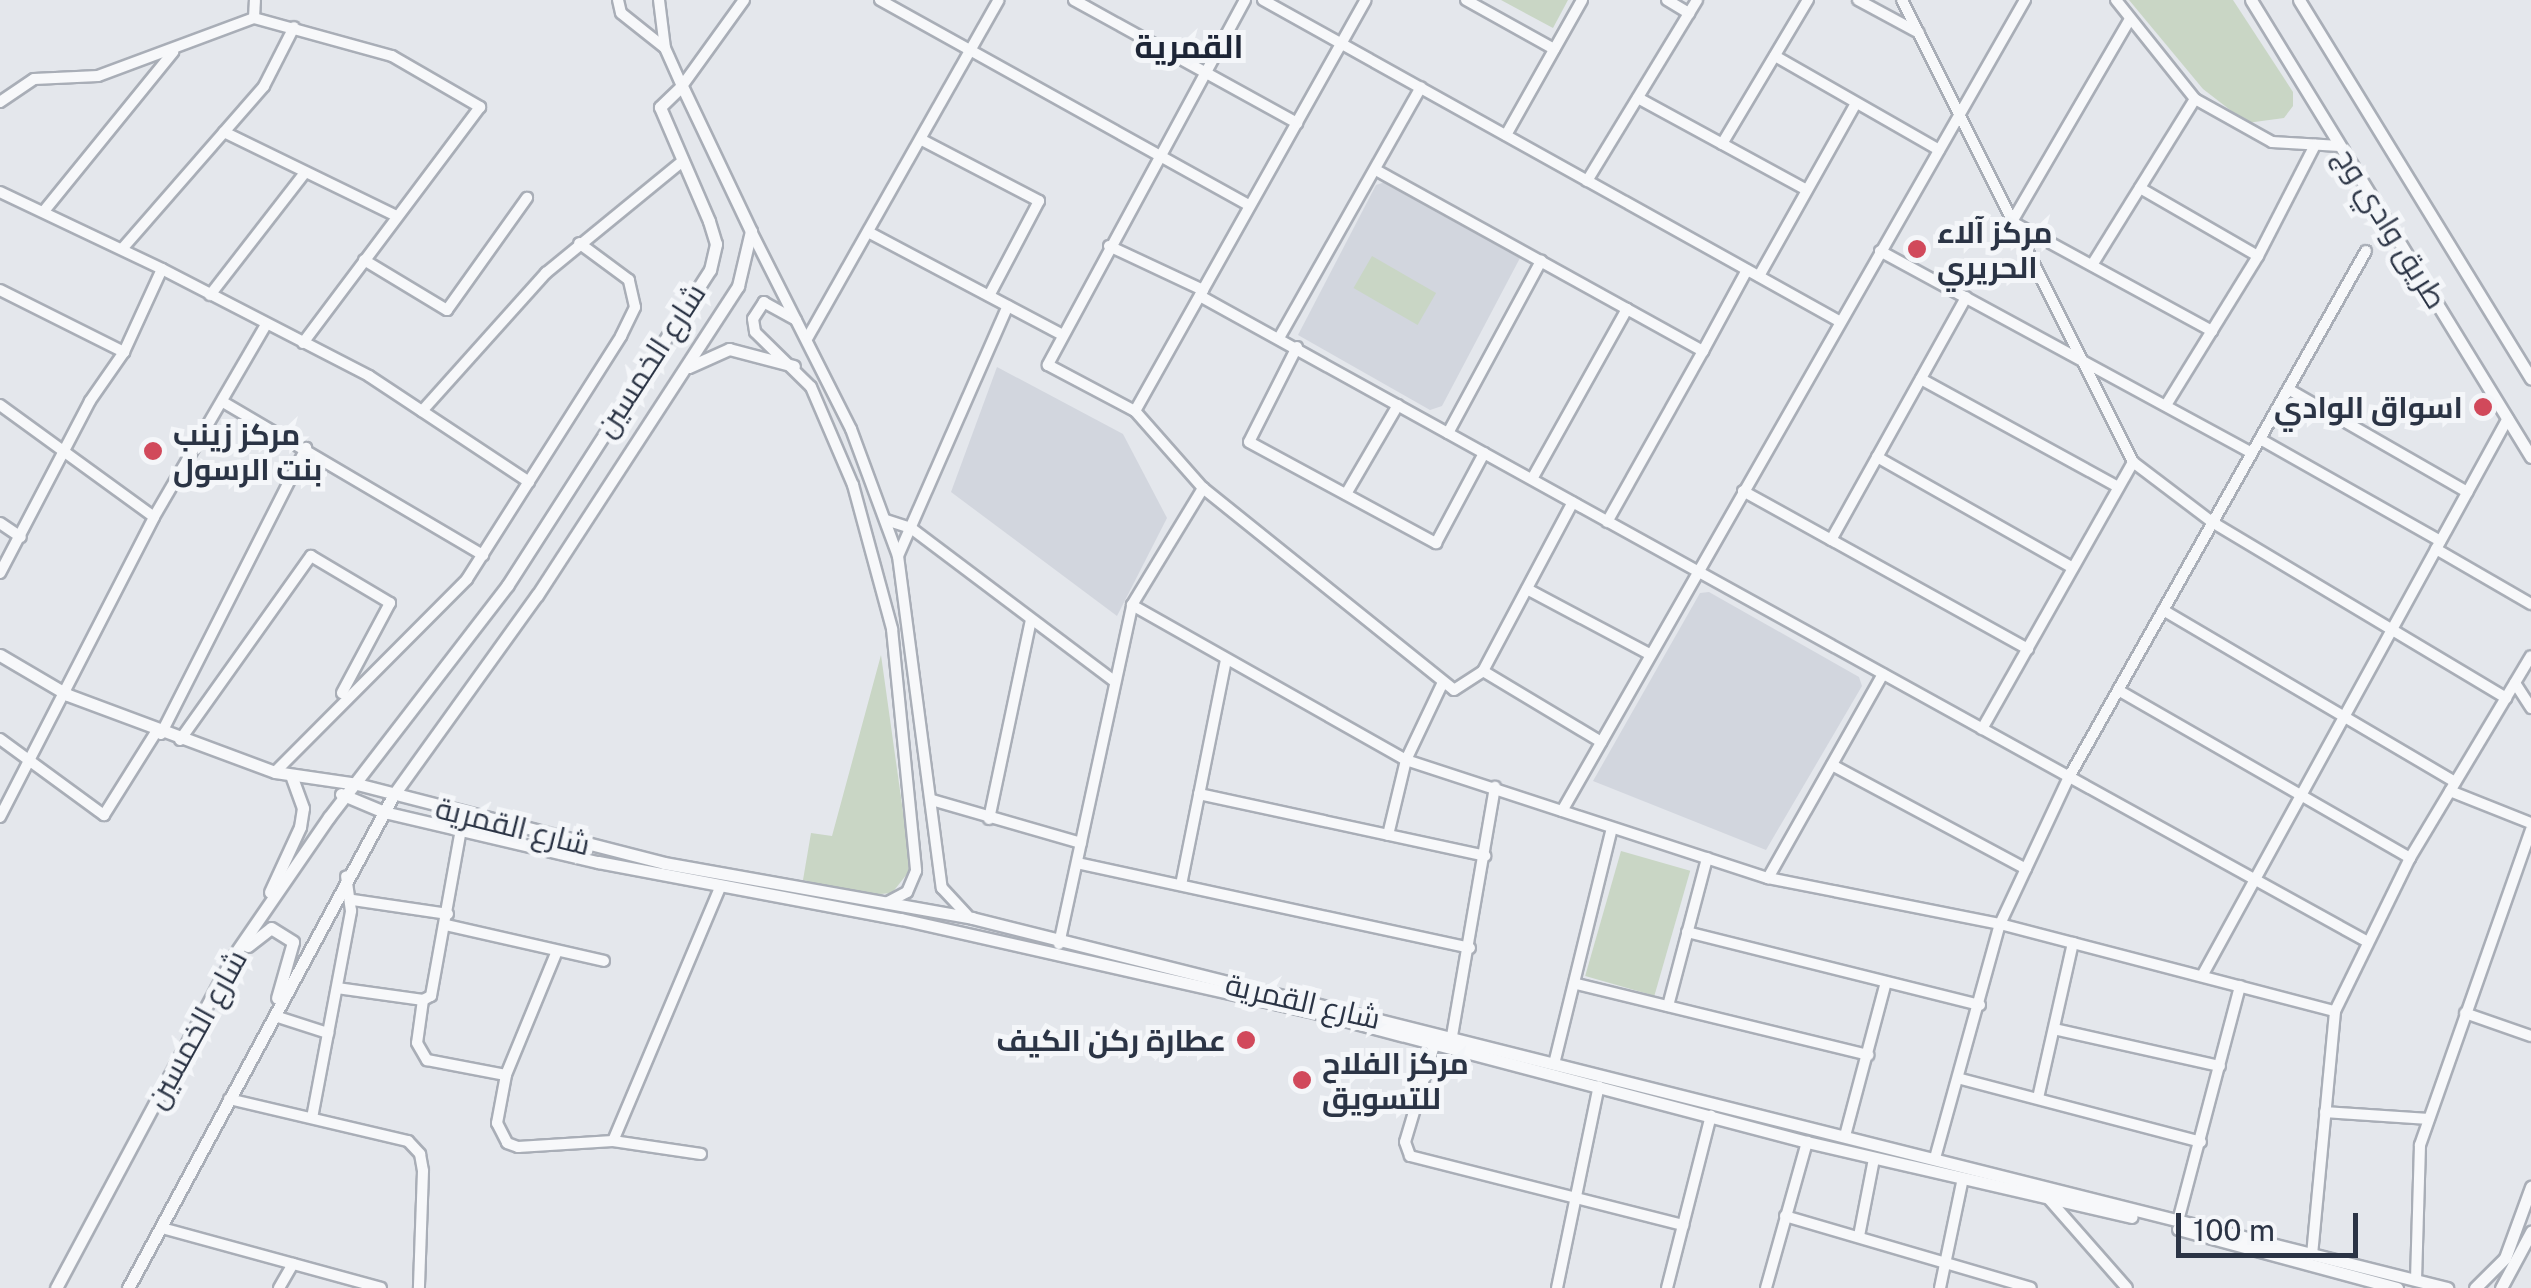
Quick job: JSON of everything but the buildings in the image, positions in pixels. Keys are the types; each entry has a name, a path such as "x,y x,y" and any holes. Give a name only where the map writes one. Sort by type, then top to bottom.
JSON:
{"street":[{"path":"254,18 255,0"},
{"path":"618,0 622,13 666,48"},
{"path":"659,0 666,48 682,86 751,232 808,337 886,520 898,556 942,888 953,906 972,918"},
{"path":"682,86 744,0"},
{"path":"880,0 973,48 1250,206"},
{"path":"808,337 1000,0"},
{"path":"1074,0 1297,123"},
{"path":"1245,0 1158,154 1048,365 1135,411 1204,488 1454,690 1483,671 1573,502"},
{"path":"1263,0 1839,321"},
{"path":"1135,411 1366,0"},
{"path":"1506,135 1582,0"},
{"path":"1667,0 1689,13"},
{"path":"1588,180 1697,0"},
{"path":"1722,144 1808,0"},
{"path":"1858,0 1919,34"},
{"path":"1902,0 2133,462 2212,522 2506,698"},
{"path":"1562,811 2025,0"},
{"path":"2116,0 2195,99 2272,142 2340,146"},
{"name":"طريق وادي وج","path":"2251,0 2531,457"},
{"name":"طريق وادي وج","path":"2299,0 2531,378"},
{"path":"1473,2 1554,49"},
{"path":"0,102 34,79 98,76 254,18 392,56 480,107 394,214 304,344"},
{"path":"2012,222 2130,19"},
{"path":"122,249 264,86 294,27"},
{"path":"44,210 176,49"},
{"path":"1774,56 1939,150"},
{"name":"شارع الخمسين","path":"56,1288 209,1001 256,922 507,586 710,270 716,244 660,107 682,86"},
{"path":"1278,338 1421,87"},
{"path":"1638,98 1807,190"},
{"path":"2092,265 2195,99"},
{"path":"1758,276 1856,103"},
{"path":"224,132 303,175 394,214"},
{"path":"922,140 1039,201 989,296"},
{"path":"2166,405 2258,256 2316,145"},
{"path":"422,412 579,243 684,161"},
{"path":"1376,170 1703,351"},
{"path":"210,294 303,175"},
{"path":"2140,188 2258,256"},
{"path":"0,192 44,210 304,344 422,412 529,482"},
{"path":"364,260 447,310 527,198"},
{"path":"2012,222 2212,331"},
{"name":"شارع الخمسين","path":"128,1288 275,1016 346,875 394,794 537,594 738,286 751,232"},
{"path":"870,233 1063,336"},
{"path":"275,772 332,711 439,610 483,554 635,307 629,280 579,243"},
{"path":"1109,246 1202,293 1607,522 2368,942"},
{"path":"1936,1158 1961,1078 2000,924 2069,776 2366,250"},
{"path":"1880,251 2252,453"},
{"path":"1448,433 1541,261"},
{"path":"0,573 64,452 124,352 162,269"},
{"path":"1607,522 1747,270"},
{"path":"0,290 124,352"},
{"path":"1831,540 1966,297"},
{"path":"808,337 778,305 764,302 756,308 756,332 794,366 810,387 853,486 892,629 916,871 907,892 882,904"},
{"path":"898,556 1008,306"},
{"path":"1532,479 1627,309"},
{"path":"0,817 68,695 154,517 265,326"},
{"path":"1297,348 1249,442 1436,543 1484,453"},
{"path":"685,369 729,350 794,366"},
{"path":"1920,378 2118,487"},
{"path":"2288,389 2467,492"},
{"path":"223,402 483,554"},
{"path":"0,405 154,517"},
{"path":"1346,494 1398,405"},
{"path":"2202,976 2508,418"},
{"path":"2260,438 2531,604"},
{"path":"0,739 104,815 158,733 306,448"},
{"path":"1878,456 2073,568"},
{"path":"1982,729 2133,462"},
{"path":"1059,944 1132,605 1204,488"},
{"path":"1742,491 2028,649"},
{"path":"886,520 911,528 1114,680"},
{"path":"0,523 21,538"},
{"path":"180,740 311,556 390,603 332,711"},
{"path":"1527,589 1649,654"},
{"path":"1132,605 1406,760 1768,878 2000,924 2335,1011"},
{"path":"2163,610 2344,717 2452,787 2531,830 2420,1146 2416,1280"},
{"path":"989,820 1032,620"},
{"name":"شارع القمرية","path":"0,655 68,695 158,733 275,772 330,785 357,784 646,859 972,918 1059,944 1452,1036 2447,1288"},
{"path":"2312,1255 2335,1011 2410,858 2531,656"},
{"path":"1180,885 1226,660"},
{"path":"1483,671 1601,742"},
{"path":"1768,878 1883,674"},
{"path":"1388,835 1406,760 1443,682"},
{"path":"2515,683 2531,708"},
{"path":"2118,690 2410,858"},
{"path":"1832,765 2026,869"},
{"path":"256,922 300,827 303,808 291,775"},
{"name":"شارع القمرية","path":"330,785 345,798"},
{"path":"1452,1036 1495,787"},
{"path":"1199,794 1484,856"},
{"path":"345,798 384,812 720,888 934,926 1435,1042 1807,1142 2047,1197 2397,1288"},
{"path":"932,800 989,820 1081,843"},
{"path":"1554,1064 1577,984 1612,828"},
{"path":"461,830 436,986 423,1000 420,1054 506,1075"},
{"path":"1668,1006 1707,858"},
{"path":"1077,864 1470,948"},
{"path":"312,1118 353,900 346,875"},
{"path":"612,1141 720,888"},
{"path":"353,900 604,961"},
{"path":"209,1001 256,935 279,930 293,942 267,1031"},
{"path":"1687,932 1980,1005"},
{"path":"2038,1098 2073,943"},
{"path":"557,951 506,1075 497,1123 508,1143 530,1149 612,1141 701,1154"},
{"path":"1844,1136 1886,982"},
{"path":"1577,984 1868,1055"},
{"path":"2178,1221 2240,986"},
{"path":"337,988 423,1000"},
{"path":"2465,1014 2531,1036"},
{"path":"275,1016 328,1034"},
{"path":"2054,1029 2220,1066"},
{"path":"1435,1042 1405,1142 1410,1156 1683,1225"},
{"path":"1961,1078 2201,1142"},
{"path":"1557,1288 1572,1198 1599,1086"},
{"path":"229,1100 397,1137 420,1154 419,1288"},
{"path":"2325,1112 2428,1119"},
{"path":"1668,1288 1710,1116"},
{"path":"1766,1288 1807,1142"},
{"path":"1859,1236 1874,1159"},
{"path":"1940,1288 1962,1178"},
{"path":"2478,1287 2505,1258 2531,1187"},
{"path":"2047,1197 2127,1288"},
{"path":"1786,1216 2030,1288"},
{"path":"162,1228 382,1288"},
{"path":"2501,1288 2531,1232"},
{"path":"280,1288 293,1264"}],"shaded area":[{"path":"1385,182 1520,258 1442,406 1430,410 1298,335 1376,185"},
{"path":"997,367 1123,434 1167,518 1117,616 951,492"},
{"path":"1709,592 1859,677 1862,686 1766,850 1593,781 1700,593"}],"green space":[{"path":"1501,0 1568,0 1553,28"},
{"path":"2129,0 2233,0 2293,92 2293,106 2284,118 2247,123 2203,89"},
{"path":"1372,256 1436,293 1418,325 1354,288"},
{"path":"881,655 911,869 892,893 868,895 803,880 811,833 832,836"},
{"path":"1621,851 1690,871 1654,996 1585,976"}],"place":[{"name":"مركز آلاء الحريري","path":"1917,249"},
{"name":"اسواق الوادي","path":"2483,407"},
{"name":"مركز زينب بنت الرسول","path":"153,451"},
{"name":"عطارة ركن الكيف","path":"1246,1040"},
{"name":"مركز الفلاح للتسويق","path":"1302,1080"}],"district":[{"name":"القمرية","path":"1189,47"}]}
